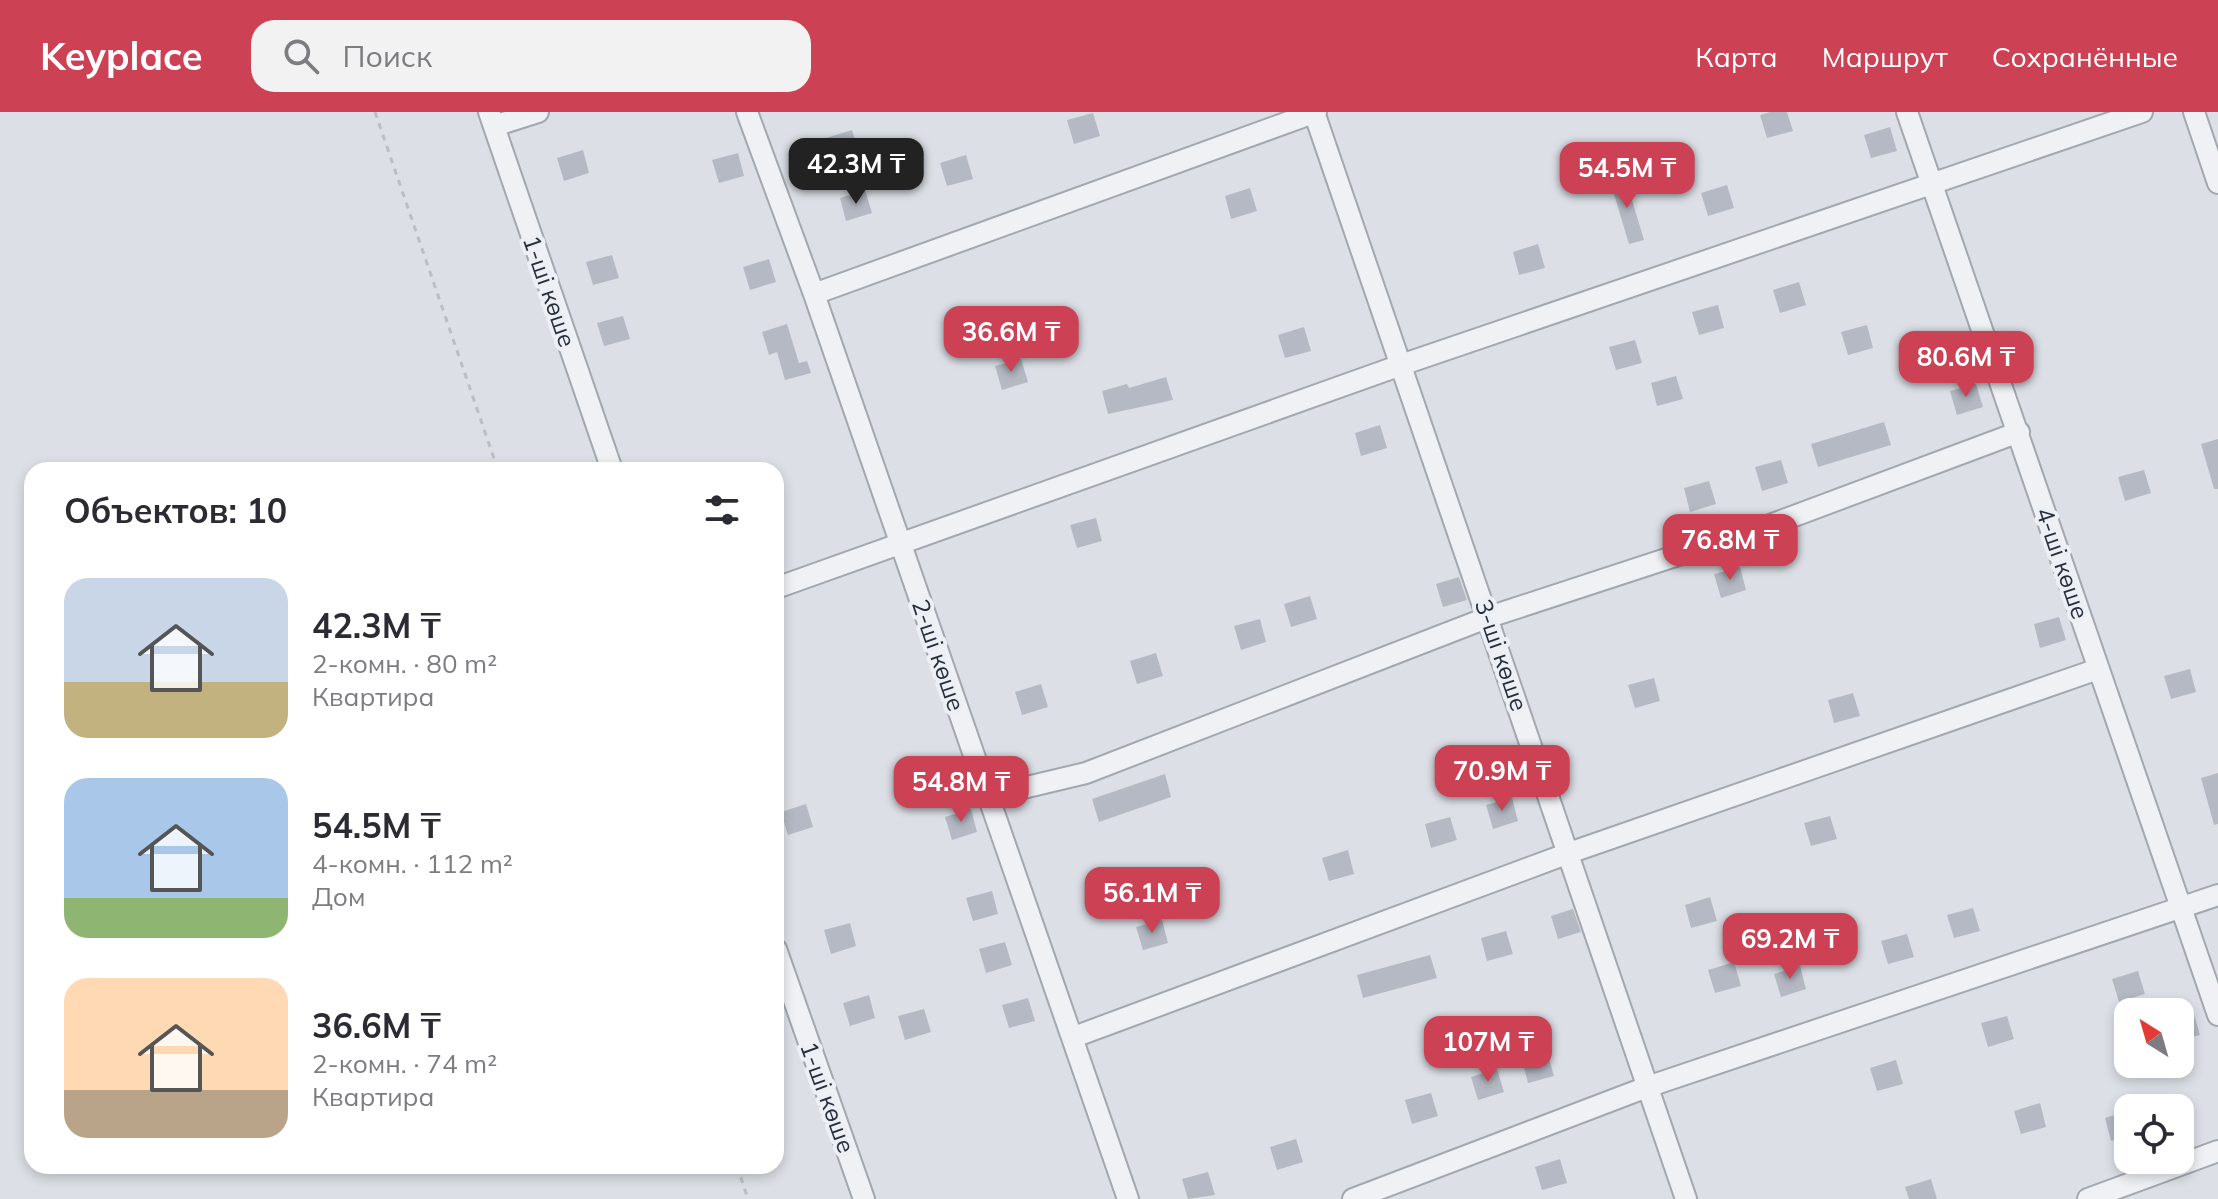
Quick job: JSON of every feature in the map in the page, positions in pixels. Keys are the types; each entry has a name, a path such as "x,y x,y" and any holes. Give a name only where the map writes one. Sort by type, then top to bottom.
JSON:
{"lane":[{"path":"491,119 538,112"},
{"name":"2-ші көше","path":"747,112 814,294 1128,1199"},
{"path":"814,294 1315,112"},
{"name":"3-ші көше","path":"1315,112 1686,1199"},
{"name":"4-ші көше","path":"1907,112 2218,1015"},
{"path":"784,585 1401,365 2142,112"},
{"path":"2194,112 2218,183"},
{"name":"1-ші көше","path":"491,119 609,462"},
{"path":"984,788 1023,788 1086,773 1489,617 1770,525 2019,432"},
{"path":"1074,1037 1569,853 2098,669"},
{"path":"1353,1199 1647,1087 2218,895"},
{"name":"1-ші көше","path":"784,972 864,1199"},
{"path":"2088,1199 2218,1151"}],"path":[{"path":"375,112 495,462"},
{"path":"740,1174 748,1199"}],"building":[{"path":"1787,112 1793,131 1767,138 1760,115"},
{"path":"1093,113 1100,136 1074,144 1067,120"},
{"path":"1890,127 1897,151 1871,158 1864,135"},
{"path":"852,130 859,153 833,161 826,138"},
{"path":"583,150 589,173 564,181 557,158"},
{"path":"738,153 744,176 719,183 712,160"},
{"path":"966,155 973,179 947,186 940,163"},
{"path":"1625,177 1644,240 1629,244 1610,181"},
{"path":"1727,185 1734,208 1708,216 1701,193"},
{"path":"1250,188 1257,211 1231,219 1225,196"},
{"path":"865,190 872,213 846,221 840,198"},
{"path":"1538,244 1545,268 1519,275 1513,252"},
{"path":"612,255 619,278 593,285 586,262"},
{"path":"769,259 776,282 750,290 743,267"},
{"path":"1799,282 1806,305 1780,313 1773,290"},
{"path":"1718,305 1724,328 1699,335 1692,312"},
{"path":"623,316 630,339 604,346 597,323"},
{"path":"787,324 799,363 807,361 811,373 785,380 777,352 769,355 762,332"},
{"path":"1867,325 1873,348 1848,355 1841,332"},
{"path":"1304,327 1311,351 1285,358 1278,335"},
{"path":"1635,340 1642,363 1616,370 1609,347"},
{"path":"1021,359 1028,382 1002,390 995,366"},
{"path":"1676,376 1683,399 1657,406 1651,383"},
{"path":"1166,377 1173,400 1108,414 1102,391 1127,384 1129,388"},
{"path":"1976,384 1983,407 1957,415 1950,391"},
{"path":"1884,422 1891,445 1818,467 1811,444"},
{"path":"1380,425 1387,448 1361,456 1355,433"},
{"path":"2218,439 2218,489 2214,489 2201,444"},
{"path":"1781,460 1788,483 1762,491 1755,467"},
{"path":"2144,470 2151,493 2125,501 2118,477"},
{"path":"1709,481 1716,504 1690,512 1684,488"},
{"path":"1096,518 1102,541 1077,548 1070,525"},
{"path":"1740,567 1746,590 1721,598 1714,574"},
{"path":"1459,577 1467,600 1443,607 1436,584"},
{"path":"1310,596 1317,619 1291,627 1284,604"},
{"path":"2059,617 2066,640 2040,648 2034,624"},
{"path":"1260,619 1266,642 1241,650 1234,626"},
{"path":"1156,653 1163,676 1137,684 1130,661"},
{"path":"2190,669 2196,692 2171,699 2164,676"},
{"path":"1654,678 1660,701 1635,708 1628,685"},
{"path":"1041,684 1048,707 1022,715 1015,692"},
{"path":"1853,693 1860,716 1834,723 1828,700"},
{"path":"2218,773 2218,824 2214,825 2201,778"},
{"path":"1165,774 1171,797 1099,822 1092,799"},
{"path":"1512,798 1518,821 1493,829 1486,805"},
{"path":"806,804 813,827 788,835 784,811"},
{"path":"971,809 977,832 952,840 945,817"},
{"path":"1830,816 1837,839 1811,846 1804,823"},
{"path":"1450,817 1457,840 1431,848 1425,824"},
{"path":"1348,850 1354,874 1329,881 1322,858"},
{"path":"992,891 998,914 973,921 966,898"},
{"path":"1710,897 1717,921 1691,928 1685,905"},
{"path":"1973,908 1980,931 1954,938 1947,915"},
{"path":"1573,909 1581,932 1558,939 1551,916"},
{"path":"1162,920 1168,943 1143,950 1136,927"},
{"path":"1850,920 1857,943 1831,950 1825,927"},
{"path":"850,923 856,946 831,954 824,930"},
{"path":"1506,931 1513,954 1487,961 1481,938"},
{"path":"1907,934 1914,957 1888,964 1881,941"},
{"path":"1005,942 1012,965 986,973 979,949"},
{"path":"1430,955 1437,978 1363,998 1357,975"},
{"path":"1734,962 1741,986 1715,993 1708,970"},
{"path":"1800,966 1806,989 1781,997 1774,974"},
{"path":"2138,971 2145,994 2118,998 2112,979"},
{"path":"869,995 875,1018 850,1026 843,1003"},
{"path":"1028,998 1035,1021 1009,1028 1002,1005"},
{"path":"924,1009 931,1032 905,1040 898,1016"},
{"path":"2194,1014 2200,1035 2194,1036"},
{"path":"2007,1016 2014,1039 1988,1047 1981,1023"},
{"path":"1547,1052 1554,1076 1528,1083 1522,1060"},
{"path":"1896,1060 1903,1084 1877,1091 1870,1068"},
{"path":"1497,1069 1504,1092 1478,1100 1471,1077"},
{"path":"1431,1093 1438,1116 1412,1124 1405,1100"},
{"path":"2040,1103 2046,1127 2021,1134 2014,1111"},
{"path":"2114,1115 2114,1140 2111,1141 2105,1118"},
{"path":"1296,1139 1303,1162 1277,1170 1270,1147"},
{"path":"1560,1159 1567,1183 1542,1190 1535,1167"},
{"path":"1208,1172 1215,1195 1188,1199 1182,1179"},
{"path":"1931,1179 1937,1199 1909,1199 1905,1187"}]}
